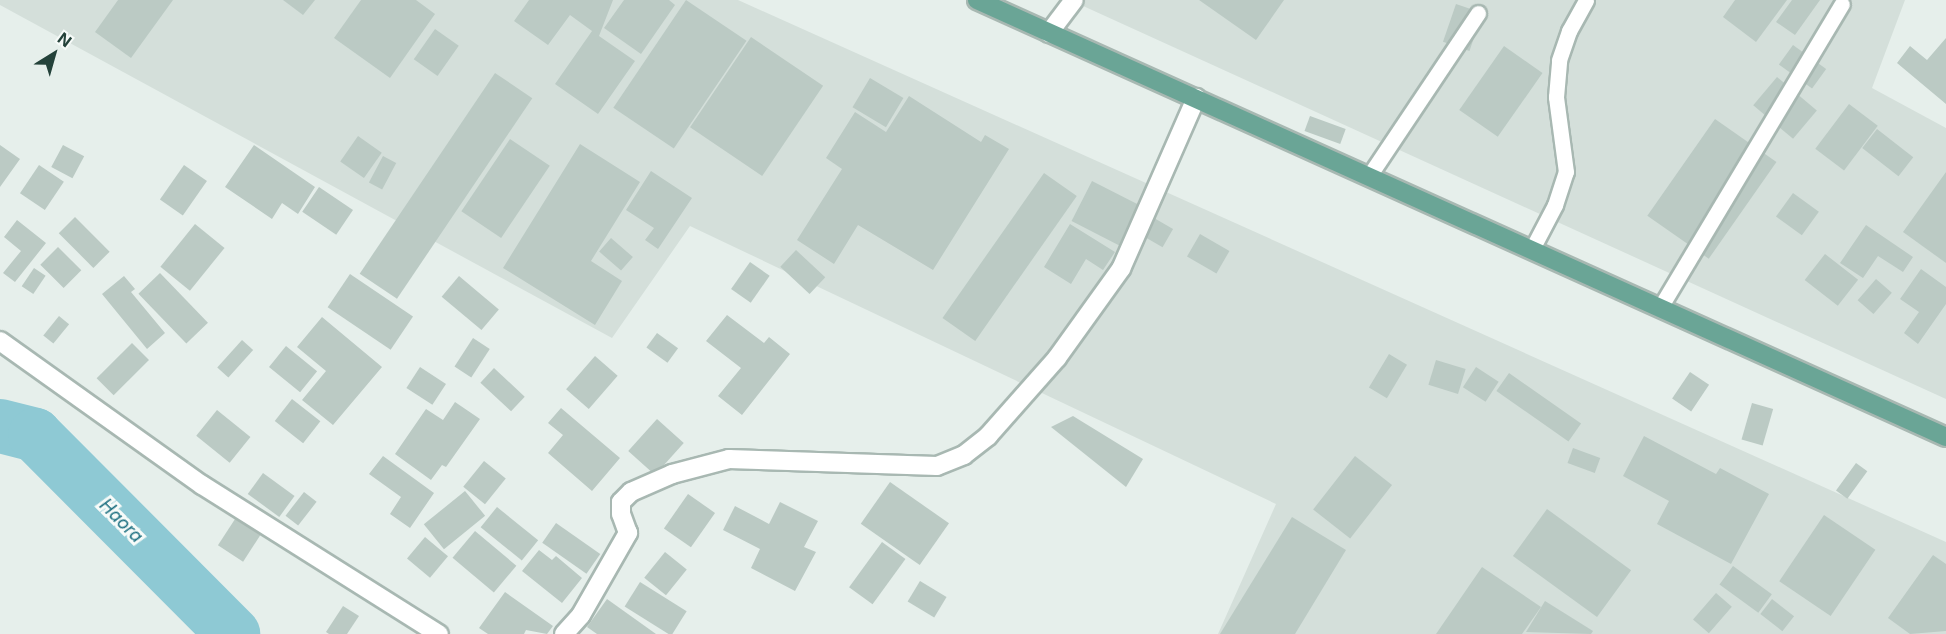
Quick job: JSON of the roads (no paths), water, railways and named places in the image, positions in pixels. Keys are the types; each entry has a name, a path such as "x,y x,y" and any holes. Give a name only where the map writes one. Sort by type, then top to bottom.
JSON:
{"main road":[{"path":"977,0 1946,436"}],"street":[{"path":"1050,33 1074,0"},
{"path":"564,634 581,615 628,533 621,514 621,502 631,492 672,474 729,459 937,466 964,455 988,436 1058,358 1120,269 1196,98"},
{"path":"0,341 202,485 439,634"}],"lane":[{"path":"1532,249 1555,205 1566,172 1556,97 1559,60 1569,31 1587,0"},
{"path":"1661,306 1842,4"},
{"path":"1369,176 1479,13"}],"waterway":[{"name":"Haora","path":"0,426 35,435 233,634"}]}
